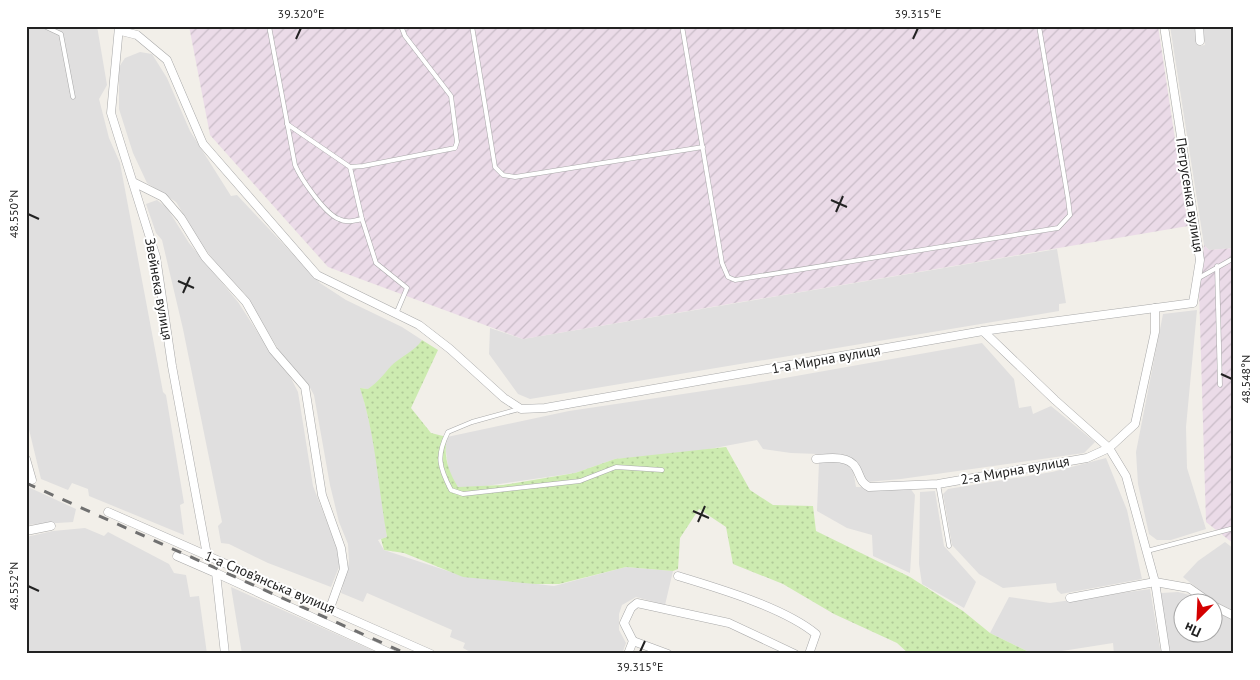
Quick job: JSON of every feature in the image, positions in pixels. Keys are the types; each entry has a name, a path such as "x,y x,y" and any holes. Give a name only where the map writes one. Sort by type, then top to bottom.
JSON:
{"street":[{"name":"Петрусенка вулиця","path":"1132,311 1193,303 1200,260 1164,26"},
{"path":"1199,26 1200,40"},
{"path":"120,28 137,35 167,60 203,144 316,275 419,325 504,398 521,409"},
{"name":"Звейнека вулиця","path":"120,28 114,61 111,113 156,257 172,366 207,555"},
{"path":"133,182 162,197 181,218 205,257 246,302 273,350 306,388 322,495 341,548 344,569 330,608"},
{"name":"2-а Мирна вулиця","path":"816,459 834,458 848,461 855,466 862,483 869,487 938,484 1087,458 1109,448 1135,424 1155,332 1156,308"},
{"name":"1-а Мирна вулиця","path":"521,409 544,408 983,331 1132,311"},
{"path":"983,331 1055,400 1109,448 1126,476 1155,582 1166,654"},
{"path":"26,459 32,480"},
{"name":"1-а Слов’янська вулиця","path":"108,512 431,654"},
{"path":"26,531 51,526"},
{"path":"176,556 392,654"},
{"path":"216,573 225,654"},
{"path":"678,576 716,587 802,623 816,634 809,654"},
{"path":"1070,598 1155,582 1189,588 1195,592"},
{"path":"668,654 633,641 624,623 631,608 637,603 729,623 795,654"},
{"path":"1222,610 1234,616"},
{"path":"628,654 633,641"}],"lane":[{"path":"44,26 61,34 73,97"},
{"path":"270,26 291,151 301,177 333,217 346,221 362,219"},
{"path":"350,167 451,150 457,142 452,96 405,36 401,26"},
{"path":"472,26 495,166 503,175 515,177 703,147"},
{"path":"682,26 722,263 728,277 735,280 1058,228 1070,215 1039,26"},
{"path":"287,124 350,167 362,219 376,263 407,288 396,314"},
{"path":"1197,279 1234,258"},
{"path":"1218,266 1220,385"},
{"path":"521,409 472,422 448,432 440,448 441,470 452,490 463,494 580,481 616,467 662,470"},
{"path":"938,484 949,546"},
{"path":"1146,551 1234,528"}],"shaded area":[{"path":"26,26 97,26 107,85 99,99 109,138 120,163 163,392 166,395 184,503 180,505 184,535 89,496 88,489 72,483 68,490 41,479 26,417"},
{"path":"189,26 1158,26 1188,226 523,339 328,267 210,135"},
{"path":"1170,26 1195,26 1199,46 1205,45 1202,26 1234,26 1234,248 1209,250 1204,245"},
{"path":"140,52 152,54 167,78 190,131 231,196 237,195 320,283 346,300 402,327 422,340 417,348 392,366 382,379 368,389 361,388 375,446 387,537 378,540 384,550 460,575 554,586 626,567 673,571 665,605 636,597 622,605 619,614 619,630 626,643 622,654 474,654 463,648 465,643 450,637 452,630 367,593 363,602 341,593 349,562 348,544 339,522 330,485 314,395 308,384 280,352 245,294 217,265 201,243 176,202 147,183 133,153 119,109 119,67 125,58"},
{"path":"157,200 167,208 189,243 238,302 273,356 291,378 298,392 313,486 339,553 339,567 331,587 268,563 229,544 221,543 218,526 222,522 183,329 162,240 156,233 146,204"},
{"path":"1204,245 1209,250 1234,248 1234,544 1206,522 1199,290"},
{"path":"1057,249 1066,303 1059,304 1059,311 530,399 518,394 489,354 490,328 523,339"},
{"path":"1197,310 1186,427 1187,468 1206,529 1171,540 1157,540 1149,534 1138,484 1136,452 1163,314"},
{"path":"982,343 1014,379 1019,408 1031,406 1033,414 1051,406 1095,442 1084,453 901,479 867,482 857,464 846,455 791,453 763,449 757,440 688,453 615,459 575,473 479,487 458,487 449,475 445,444 447,437 569,411 750,384"},
{"path":"1106,458 1127,510 1142,579 1061,594 1057,590 1056,583 1003,588 979,574 952,545 943,494 948,489 1052,472"},
{"path":"844,461 853,470 856,487 910,488 915,495 910,573 873,556 872,535 847,528 817,511 819,462"},
{"path":"26,486 76,509 73,522 26,525"},
{"path":"935,491 944,546 976,582 964,608 922,584 919,564 920,492"},
{"path":"85,528 104,536 108,532 169,564 174,573 186,575 190,597 199,596 207,654 26,654 26,537 53,531"},
{"path":"1225,542 1234,549 1234,611 1222,605 1222,592 1202,592 1183,577 1198,561"},
{"path":"231,587 381,654 242,654"},
{"path":"1150,589 1161,654 1114,654 1113,643 1043,654 1029,652 990,633 1009,597 1050,603"},
{"path":"1172,592 1172,642 1222,642 1222,615 1234,621 1234,654 1169,654 1161,593"}],"green space":[{"path":"422,340 438,350 411,408 431,433 447,437 447,463 458,487 503,485 575,473 615,459 726,447 750,490 773,505 813,506 816,531 910,577 963,611 990,633 1029,652 1041,654 909,654 897,643 834,614 783,584 733,564 726,527 699,509 680,538 678,569 673,571 626,567 559,584 535,584 463,577 404,553 384,550 381,539 387,537 376,462 370,425 360,388 368,389 372,386 391,366 415,348"}],"railway":[{"path":"26,483 407,654"}]}
